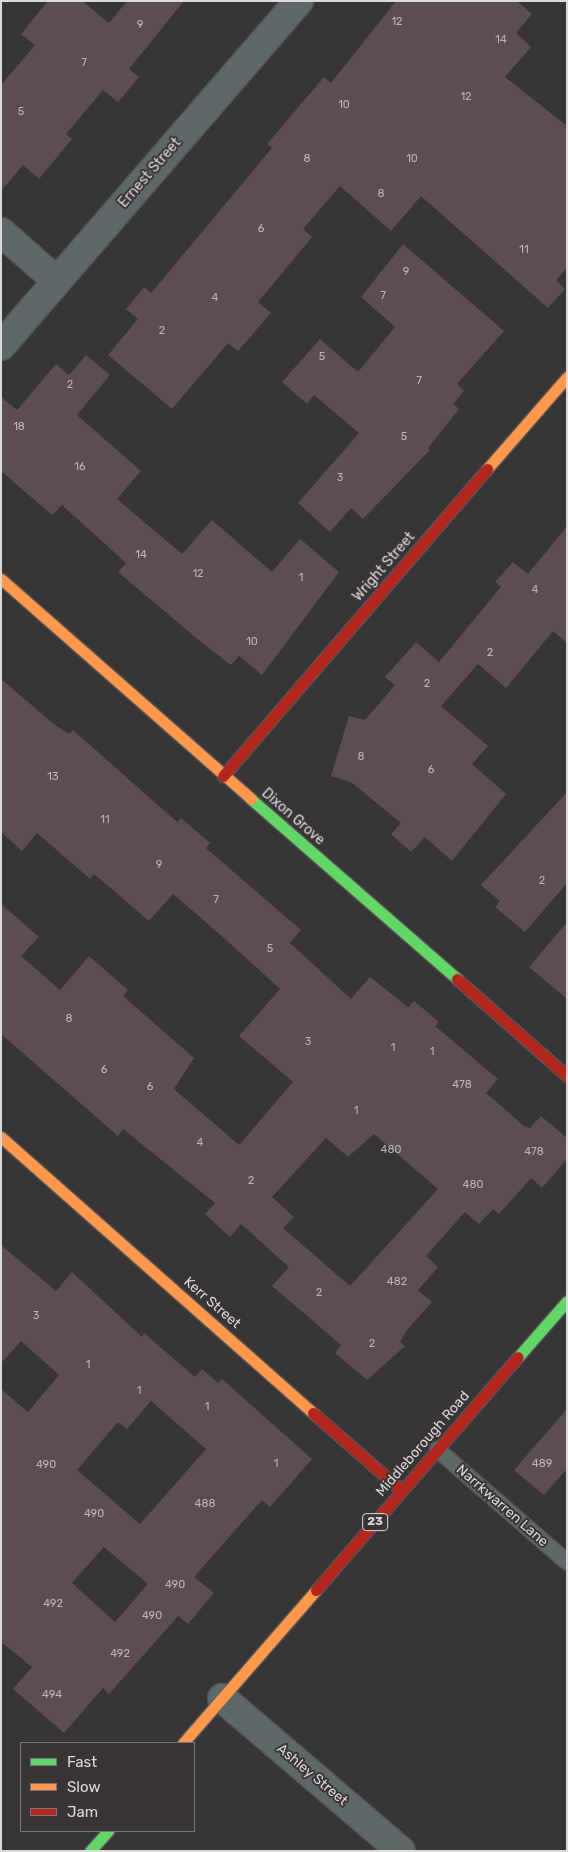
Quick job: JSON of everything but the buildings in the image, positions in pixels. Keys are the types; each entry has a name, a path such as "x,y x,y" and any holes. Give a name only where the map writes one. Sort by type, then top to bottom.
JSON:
{"street":[{"name":"Ernest Street","path":"1,346 299,1"},
{"path":"1,232 57,281"},
{"name":"Wright Street","path":"223,776 567,377"},
{"name":"Dixon Grove","path":"1,579 223,776 567,1076"},
{"name":"Kerr Street","path":"1,1137 402,1491"},
{"name":"Middleborough Road","path":"185,1742 567,1301"},
{"name":"Ashley Street","path":"222,1698 401,1851"},
{"path":"90,1851 107,1832"}],"lane":[{"name":"Narrkwarren Lane","path":"437,1449 567,1562"}],"traffic: fast":[{"path":"251,799 457,979"},
{"path":"518,1357 567,1301"},
{"path":"90,1851 107,1832"}],"traffic: slow":[{"path":"487,469 567,377"},
{"path":"1,579 251,799"},
{"path":"1,1137 313,1413"},
{"path":"184,1742 316,1590"}],"traffic: jam":[{"path":"223,776 487,469"},
{"path":"457,979 567,1076"},
{"path":"316,1590 518,1357"},
{"path":"313,1413 402,1491"}]}
